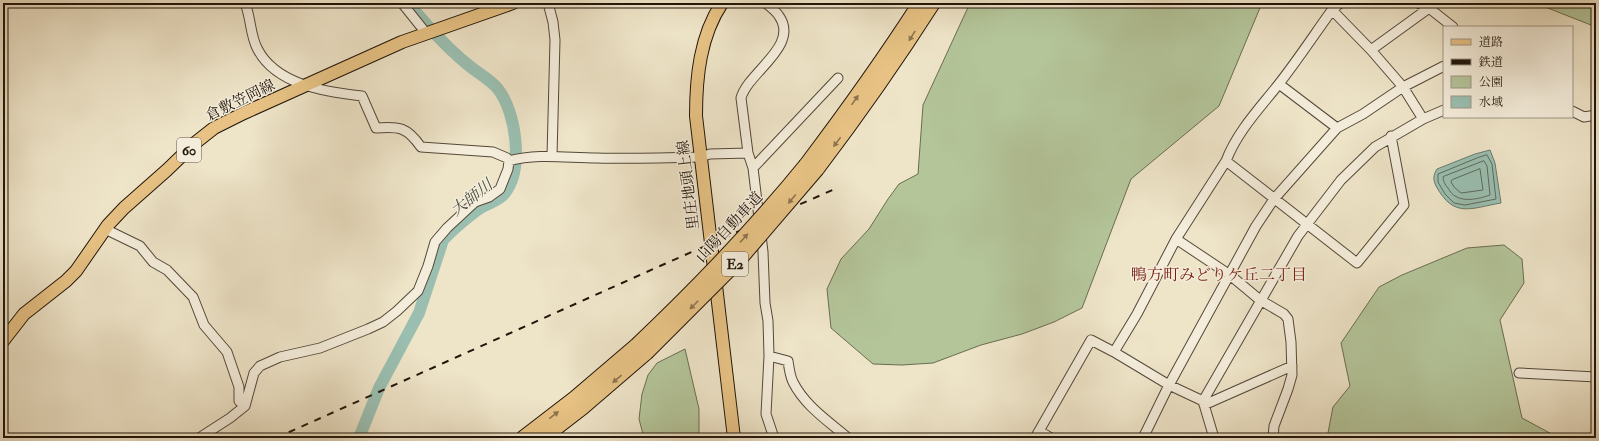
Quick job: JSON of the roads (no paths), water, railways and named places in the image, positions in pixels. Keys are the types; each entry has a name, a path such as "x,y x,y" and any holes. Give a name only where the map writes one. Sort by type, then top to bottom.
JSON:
{"highway":[{"name":"山陽自動車道","path":"812,167 852,104 920,3"},
{"name":"山陽自動車道","path":"542,438 582,408 642,349 739,260 812,167 867,104 933,3"},
{"name":"山陽自動車道","path":"523,438 642,349"}],"main road":[{"name":"倉敷笠岡線","path":"3,341 24,314 76,271 105,229 124,208 204,135 227,121 381,51 513,3"},
{"name":"里庄地頭上線","path":"722,3 704,43 697,78 696,116 734,438"}],"street":[{"path":"246,3 249,12 251,31 257,48 262,56 278,72 292,80 333,93 362,96 376,128 393,127 407,131 421,147 493,152 512,160 552,156 597,158 700,157 710,154 748,153"},
{"path":"402,3 430,32"},
{"path":"548,3 553,22 555,40 552,156"},
{"path":"766,3 780,17 783,28 782,39 779,48 751,80 743,91 741,98 748,153 753,168 763,252 769,356 766,414 774,438"},
{"path":"1114,352 1137,314 1176,238 1226,161 1251,118 1279,84 1332,10 1340,3"},
{"path":"1418,3 1429,8 1452,26"},
{"path":"1371,50 1429,8"},
{"path":"1332,10 1403,86 1422,119"},
{"path":"1143,438 1169,385 1256,226 1274,199 1337,128 1363,114 1403,86 1443,66"},
{"path":"753,168 838,78"},
{"path":"1279,84 1337,128"},
{"path":"1203,403 1260,300 1298,236 1341,180 1374,148 1391,136 1422,119 1443,110"},
{"path":"1573,112 1584,117 1596,115"},
{"path":"1226,161 1357,263 1404,205 1391,136"},
{"path":"199,438 230,418 245,406 254,372 260,366 280,357 320,348 361,332 383,322 397,311 418,291 428,266 435,242 447,228 475,202 489,197 500,188 512,160"},
{"path":"105,229 140,246 153,262 167,270 193,297 204,325 227,352 239,387 239,401 245,406"},
{"path":"1176,238 1230,275 1260,300 1284,314 1288,319 1291,342 1292,375 1274,426 1273,437"},
{"path":"1052,438 1037,434 1091,340 1203,403 1214,438"},
{"path":"769,356 788,361 792,381 802,396 814,410 848,438"},
{"path":"1203,403 1292,366"},
{"path":"1518,373 1596,377"}],"water":[{"path":"1490,150 1495,163 1501,203 1472,209 1464,209 1450,203 1435,184 1434,175 1437,169 1475,154"}],"waterway":[{"name":"大師川","path":"359,438 379,388 419,313 443,240 473,213 503,196 511,182 516,155 513,125 509,111 498,89 451,50 408,3"}],"railway":[{"path":"276,438 837,188"}],"district":[{"name":"鴨方町みどりケ丘二丁目","path":"1219,274"}]}
